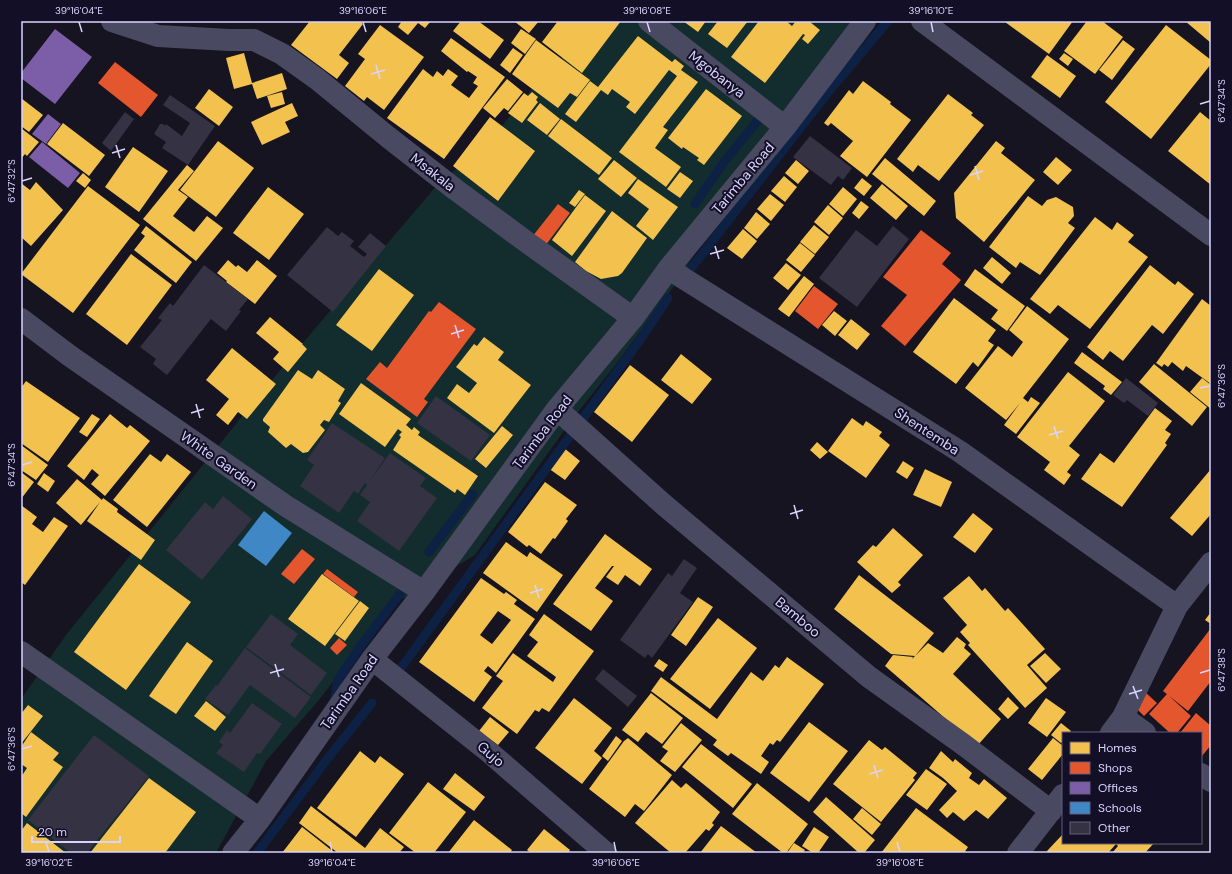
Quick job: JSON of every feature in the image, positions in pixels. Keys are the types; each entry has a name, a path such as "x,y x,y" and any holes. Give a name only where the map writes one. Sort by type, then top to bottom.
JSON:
{"street":[{"name":"Msakala","path":"112,21 158,36 254,40 282,54 317,79 456,190 633,318"},
{"path":"216,21 230,40"},
{"name":"Mgobanya","path":"649,21 785,127"},
{"name":"Tarimba Road","path":"233,853 260,819 372,659 424,592 557,409 633,318 669,268 785,127 865,21"},
{"path":"922,21 1211,235"},
{"name":"Shentemba","path":"669,268 959,451 1177,606"},
{"name":"White Garden","path":"21,319 70,356 286,506 424,592"},
{"name":"Bamboo","path":"557,409 663,504 869,677 964,745 1057,803"},
{"path":"1142,732 1117,725 1177,606 1211,563"},
{"path":"21,652 260,819"},
{"name":"Gujo","path":"372,659 489,752 606,853"},
{"path":"1202,775 1211,781"},
{"path":"1018,853 1057,803"}],"green space":[{"path":"591,21 873,21 811,111 744,183 707,233 680,278 617,363 571,421 475,555 394,604 318,701 266,761 216,853 21,853 21,699 66,635 307,338 438,184 488,143 536,84 578,42"}],"building: Homes":[{"path":"310,21 360,21 363,24 339,55 349,63 337,79 291,45"},
{"path":"402,21 431,21 425,28 418,23 408,35 398,27"},
{"path":"461,21 478,21 504,40 490,59 453,31"},
{"path":"514,21 539,21 529,33"},
{"path":"558,21 621,21 582,73 542,42"},
{"path":"683,21 706,21 698,32"},
{"path":"718,21 748,21 727,48 708,34"},
{"path":"759,21 786,21 792,26 796,21 811,21 810,22 820,30 808,44 802,39 805,35 803,34 765,83 731,57"},
{"path":"1005,21 1073,21 1049,54"},
{"path":"1087,21 1102,21 1123,37 1095,74 1064,51"},
{"path":"1185,21 1211,21 1211,43"},
{"path":"380,25 424,57 384,110 367,97 364,101 345,86 365,59 358,54"},
{"path":"1166,25 1211,60 1211,64 1151,139 1105,102"},
{"path":"521,29 536,39 525,54 511,43"},
{"path":"638,36 672,62 675,59 684,66 681,70 698,82 663,127 668,130 655,148 681,167 666,187 619,152 677,76 669,70 635,114 626,107 630,102 612,89 608,95 601,90 576,122 565,114 590,81 598,87"},
{"path":"451,38 505,77 444,159 387,118 423,69 433,77 437,71 443,76 448,69 458,76 451,85 469,98 478,86 473,83 477,77 468,71 467,72 441,51"},
{"path":"536,40 590,80 577,97 570,93 558,108 512,74"},
{"path":"1123,40 1135,49 1112,80 1099,70"},
{"path":"513,48 523,55 510,73 500,65"},
{"path":"244,53 252,83 282,73 287,89 257,99 252,84 234,89 226,58"},
{"path":"1064,53 1073,59 1068,66 1059,59"},
{"path":"1047,55 1076,76 1060,98 1031,77"},
{"path":"507,79 523,92 508,111 504,108 495,118 483,108"},
{"path":"863,81 891,102 890,104 911,120 867,177 840,156 853,141 831,123 828,126 824,123 849,90 853,94"},
{"path":"209,89 233,107 219,126 195,108"},
{"path":"706,89 742,116 704,165 697,160 699,158 683,147 682,149 668,138"},
{"path":"282,92 285,104 271,108 267,96"},
{"path":"532,92 538,97 536,100 538,102 522,123 508,113 524,93 528,96"},
{"path":"948,94 973,113 971,115 984,125 939,181 918,165 913,172 897,159"},
{"path":"21,98 43,115 29,132 21,126"},
{"path":"292,103 298,116 285,122 290,132 262,145 251,122"},
{"path":"540,103 560,119 547,135 527,120"},
{"path":"1200,112 1211,121 1211,185 1168,151"},
{"path":"490,117 535,151 498,201 453,166"},
{"path":"561,119 612,158 599,175 548,136"},
{"path":"63,123 105,155 89,176 47,144"},
{"path":"21,128 39,142 27,156 25,154 21,159"},
{"path":"218,141 254,168 216,217 180,190"},
{"path":"996,141 1005,148 1001,153 1035,180 984,242 956,218 954,193"},
{"path":"133,147 168,171 139,212 105,187"},
{"path":"1056,157 1072,170 1058,185 1043,172"},
{"path":"885,158 936,201 924,216 872,174"},
{"path":"614,160 637,178 621,197 598,179"},
{"path":"796,160 809,171 798,184 785,173"},
{"path":"187,165 194,171 178,190 188,197 173,216 194,232 207,216 223,228 196,261 143,219"},
{"path":"680,172 693,181 680,198 667,189"},
{"path":"83,173 91,180 85,188 76,181"},
{"path":"784,176 797,187 785,202 771,191"},
{"path":"862,178 872,186 864,196 854,188"},
{"path":"638,179 678,207 653,240 636,226 649,209 628,193"},
{"path":"36,182 63,210 31,246 21,237 21,183 30,190"},
{"path":"882,184 908,206 896,220 870,198"},
{"path":"88,186 140,225 73,313 21,274"},
{"path":"268,187 304,214 269,260 233,233"},
{"path":"843,187 857,199 843,216 829,204"},
{"path":"579,190 585,194 575,207 569,203"},
{"path":"770,194 784,205 771,221 757,209"},
{"path":"585,195 606,211 572,256 552,240"},
{"path":"1028,196 1042,206 1047,200 1056,197 1073,207 1074,216 1068,223 1075,228 1040,275 1020,262 1016,268 989,247"},
{"path":"861,201 869,207 859,219 852,213"},
{"path":"828,205 843,218 829,235 814,222"},
{"path":"612,211 647,238 622,273 618,276 601,279 586,271 575,262"},
{"path":"756,212 770,224 757,239 744,228"},
{"path":"1095,217 1112,230 1117,222 1134,235 1128,242 1148,257 1090,329 1058,305 1050,314 1030,299"},
{"path":"814,225 829,237 815,254 800,242"},
{"path":"146,226 192,262 176,283 134,250 145,236 141,233"},
{"path":"743,229 757,241 742,259 727,248"},
{"path":"800,243 815,255 801,272 786,260"},
{"path":"131,254 172,285 127,345 86,314"},
{"path":"992,257 1011,273 1002,284 983,268"},
{"path":"228,260 236,267 238,265 247,272 257,260 277,276 255,304 226,282 227,281 217,273"},
{"path":"786,263 801,275 788,290 773,278"},
{"path":"1150,265 1175,285 1178,281 1194,294 1163,334 1152,325 1123,361 1110,351 1103,360 1087,347"},
{"path":"379,269 414,295 372,351 336,325"},
{"path":"975,269 1025,306 1007,331 991,319 998,310 964,285"},
{"path":"804,276 814,284 789,317 778,309"},
{"path":"954,298 996,330 988,341 994,345 978,367 973,362 956,384 913,352"},
{"path":"1202,299 1211,306 1211,384 1186,366 1183,371 1172,362 1168,367 1164,364 1162,367 1156,363"},
{"path":"1027,306 1069,339 1023,398 1028,402 1031,397 1040,403 1016,434 1004,425 1020,403 1006,420 965,388 998,346 1012,357 1023,342 1009,330"},
{"path":"834,311 847,321 835,336 822,325"},
{"path":"270,317 307,349 288,372 273,359 279,352 256,333"},
{"path":"851,319 870,334 857,350 838,335"},
{"path":"484,337 504,352 498,360 531,385 494,433 447,398 457,384 469,393 477,383 456,367 474,344 477,346"},
{"path":"232,348 276,384 247,419 238,412 228,425 216,415 229,399 206,380"},
{"path":"1082,352 1122,382 1111,395 1103,389 1105,386 1074,363"},
{"path":"681,354 712,379 692,404 661,380"},
{"path":"1154,364 1207,407 1192,426 1139,382"},
{"path":"630,365 669,395 632,442 594,412"},
{"path":"298,370 312,379 318,370 345,389 338,401 341,403 329,422 324,420 320,425 325,430 308,452 303,453 291,444 286,448 268,432 270,427 263,421"},
{"path":"1068,372 1105,401 1069,446 1080,455 1067,472 1071,475 1064,485 1044,470 1050,462 1017,437"},
{"path":"1202,378 1211,385 1211,409 1190,392"},
{"path":"26,381 80,418 48,462 21,443 21,388"},
{"path":"361,383 411,419 406,425 412,430 414,427 420,432 418,435 478,476 465,495 457,489 455,493 393,450 401,437 399,435 402,432 398,429 385,447 339,414"},
{"path":"1155,408 1172,421 1165,430 1171,434 1165,443 1167,445 1122,507 1081,479 1100,453 1114,463"},
{"path":"92,414 100,419 87,437 79,432"},
{"path":"110,414 127,428 130,425 150,441 105,496 91,484 99,475 92,469 84,480 67,466"},
{"path":"852,418 863,426 866,421 882,432 879,436 890,445 866,478 828,451"},
{"path":"502,426 513,435 486,468 475,459"},
{"path":"817,442 828,452 820,459 810,450"},
{"path":"21,445 48,465 36,480 21,470"},
{"path":"564,448 580,461 565,480 548,468"},
{"path":"150,454 161,462 167,454 191,472 147,527 113,500"},
{"path":"903,461 914,468 907,479 896,472"},
{"path":"925,469 952,482 941,507 913,495"},
{"path":"1211,469 1211,514 1192,536 1170,518"},
{"path":"21,472 34,482 21,499"},
{"path":"44,473 55,481 48,492 37,484"},
{"path":"77,479 102,500 103,498 118,509 117,512 155,540 141,560 87,521 100,502 81,525 56,503"},
{"path":"545,482 577,505 566,519 568,521 555,539 553,538 541,554 529,545 527,547 508,532"},
{"path":"21,505 37,517 32,524 43,532 54,517 68,526 25,585 21,582"},
{"path":"973,513 993,529 975,553 953,537"},
{"path":"893,528 923,555 898,582 901,585 892,593 857,562 873,545 876,547"},
{"path":"605,534 652,569 640,586 625,575 618,585 606,577 614,566 612,566 595,588 613,601 591,631 553,604"},
{"path":"506,542 527,557 530,552 563,575 537,612 483,573"},
{"path":"139,564 191,602 126,690 74,652"},
{"path":"322,574 359,601 325,646 288,619"},
{"path":"859,575 934,633 915,656 891,654 834,609"},
{"path":"969,576 982,591 985,588 1005,611 1008,608 1045,649 1027,665 1047,688 1025,708 968,645 970,643 960,632 967,625 943,598"},
{"path":"481,578 504,594 506,592 517,600 514,604 535,619 496,673 488,666 484,671 492,677 474,702 419,662","holes":["498,611 511,620 492,644 480,635"]},
{"path":"698,597 713,607 686,646 671,635"},
{"path":"360,601 369,608 345,641 335,634"},
{"path":"1211,612 1211,624 1205,620"},
{"path":"544,614 594,651 549,712 542,708 539,712 535,710 517,734 482,708 503,681 496,676 513,653 553,682 556,677 527,656 538,642 529,635"},
{"path":"718,618 757,648 710,709 670,679"},
{"path":"957,637 966,644 964,648 971,654 953,674 1001,719 977,746 885,666 893,655 913,657 912,659 928,643 943,653"},
{"path":"187,642 213,661 176,714 149,696"},
{"path":"1045,653 1061,669 1046,683 1030,666"},
{"path":"787,657 824,684 780,742 777,740 773,745 770,743 761,756 769,762 761,774 731,753 728,756 713,745 717,740 651,691 661,677 717,719 751,672 763,681 775,665 779,668"},
{"path":"659,659 668,665 663,672 654,666"},
{"path":"651,693 683,718 662,744 646,732 638,742 622,730"},
{"path":"1008,697 1019,708 1008,719 998,709"},
{"path":"574,698 612,728 594,751 602,758 582,784 535,748"},
{"path":"1046,698 1066,712 1047,737 1028,723"},
{"path":"206,701 226,717 215,731 194,716"},
{"path":"28,705 43,716 21,744 21,714"},
{"path":"490,717 509,732 498,745 479,731"},
{"path":"809,722 848,751 809,802 770,773"},
{"path":"681,723 702,740 675,772 660,761 668,751 662,747"},
{"path":"1061,723 1071,731 1062,732 1061,743 1051,735"},
{"path":"31,732 59,753 53,760 63,767 26,817 21,813 21,777 27,768 21,764 21,747"},
{"path":"616,736 622,741 608,761 602,756"},
{"path":"628,738 672,775 644,811 635,804 625,817 589,789 624,741"},
{"path":"1053,738 1062,745 1062,755 1042,780 1028,769"},
{"path":"869,740 882,750 885,747 917,773 913,778 915,780 881,822 833,784"},
{"path":"701,744 752,784 733,808 682,767"},
{"path":"360,751 375,763 380,756 404,774 356,837 317,808"},
{"path":"941,751 953,762 955,759 972,773 969,778 979,785 984,779 1007,798 988,819 976,810 964,821 953,812 947,818 939,810 957,791 929,768"},
{"path":"926,769 947,784 927,810 906,795"},
{"path":"455,773 485,797 474,811 443,789"},
{"path":"149,778 196,812 165,853 90,853"},
{"path":"672,780 681,788 686,783 720,812 712,823 714,825 709,831 706,829 685,853 671,853 635,823"},
{"path":"428,782 466,812 434,853 416,853 389,833"},
{"path":"757,783 808,824 786,853 783,853 732,814"},
{"path":"826,797 875,840 864,853 859,853 813,812"},
{"path":"311,806 365,848 380,828 404,847 399,853 338,853 299,823"},
{"path":"862,808 881,824 872,835 853,819"},
{"path":"916,808 968,847 964,853 881,853"},
{"path":"474,820 512,850 510,853 448,853"},
{"path":"27,823 66,853 21,853 21,831"},
{"path":"721,826 757,853 700,853"},
{"path":"302,827 335,853 282,853"},
{"path":"814,827 829,837 818,853 813,853 802,846"},
{"path":"544,829 570,850 568,853 531,853 527,850"},
{"path":"1062,835 1062,844 1116,844 1108,853 1049,853 1047,851"},
{"path":"794,843 805,850 803,853 787,853"},
{"path":"1116,844 1153,844 1145,853 1112,853 1118,846"}],"building: Shops":[{"path":"115,62 158,95 141,117 98,83"},
{"path":"558,204 570,213 545,246 532,237"},
{"path":"921,230 951,253 942,264 961,280 905,346 881,326 907,295 883,277"},
{"path":"814,286 838,304 818,329 795,311"},
{"path":"439,302 476,329 424,399 428,402 417,417 366,379 380,362 387,368 429,311 431,312"},
{"path":"302,549 315,559 294,584 281,574"},
{"path":"327,569 358,592 354,597 323,574"},
{"path":"1211,628 1211,681 1188,711 1163,691"},
{"path":"339,638 347,645 337,655 330,648"},
{"path":"1145,692 1157,703 1144,716 1133,705"},
{"path":"1167,694 1191,716 1178,732 1169,732 1149,714"},
{"path":"1196,713 1211,726 1211,745 1202,756 1202,732 1181,732"}],"building: Offices":[{"path":"55,29 92,57 55,104 21,78 21,73"},
{"path":"48,114 61,124 46,144 32,134"},
{"path":"42,142 80,173 68,188 29,157"}],"building: Schools":[{"path":"264,511 292,533 266,566 238,545"}],"building: Other":[{"path":"170,95 215,126 188,165 162,148 166,142 154,134 160,124 165,126 166,124 182,136 190,123 163,105"},
{"path":"125,112 134,119 111,151 102,143"},
{"path":"810,136 852,168 843,180 838,176 831,185 793,157"},
{"path":"893,226 909,239 857,307 819,278 856,230 877,246"},
{"path":"327,227 338,236 342,232 354,241 350,246 364,257 367,254 358,247 370,233 386,246 333,312 287,275"},
{"path":"204,265 248,299 226,331 211,319 167,375 153,364 156,359 140,347 162,320 158,318 170,303 173,306"},
{"path":"1126,378 1158,403 1148,416 1127,400 1124,403 1113,395"},
{"path":"436,396 490,435 471,461 417,423"},
{"path":"332,423 385,458 369,482 390,453 426,478 420,486 437,498 399,551 357,521 370,502 360,495 367,485 365,483 358,494 354,491 339,513 300,486 314,465 307,460"},
{"path":"223,496 252,519 202,580 166,550 205,502 213,509"},
{"path":"684,559 697,568 680,593 693,602 652,658 648,654 645,658 620,640 668,573 672,576"},
{"path":"271,614 298,634 290,645 327,673 311,695 246,647"},
{"path":"245,648 311,697 295,718 250,685 228,715 205,699 216,685 217,686"},
{"path":"603,669 637,696 628,707 595,679"},
{"path":"252,703 282,724 260,754 257,753 244,772 216,753 223,745 219,742 227,730 230,733"},
{"path":"94,735 149,776 87,853 71,853 28,820"}],"waterway":[{"path":"689,271 830,90 888,21"},
{"path":"695,204 724,162 763,114"},
{"path":"401,668 640,340 668,298"},
{"path":"429,552 473,494"},
{"path":"334,703 338,680 360,647 400,594"},
{"path":"257,853 328,758 372,703"}]}
